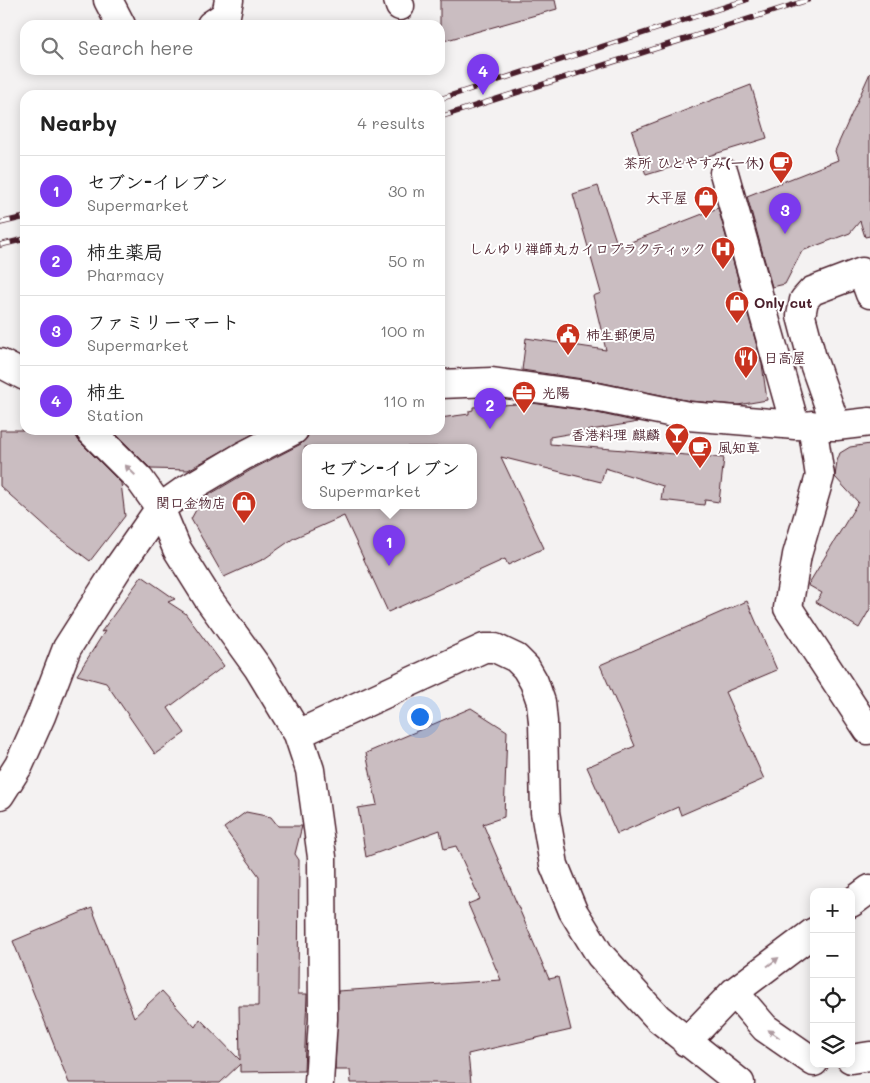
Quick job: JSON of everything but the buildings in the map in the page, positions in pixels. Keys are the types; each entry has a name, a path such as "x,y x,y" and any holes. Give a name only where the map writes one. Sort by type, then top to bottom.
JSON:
{"street":[{"path":"108,0 118,20"},
{"path":"218,20 226,15 229,0"},
{"path":"724,173 814,425"},
{"path":"868,730 788,608 797,555 820,476 814,425 812,358 801,316 804,300 812,291 862,272 870,294"},
{"path":"0,363 20,373"},
{"path":"445,384 492,382 586,395 688,416 814,425 870,422"},
{"path":"95,435 140,480 160,508 182,557 209,600 258,668 298,734 310,770 322,856 323,1019 319,1083"},
{"path":"0,795 19,765 41,716 67,648 118,568 160,508 184,491 243,456 284,435"},
{"path":"298,734 484,648 495,648 516,658 526,668 534,682 541,702 547,821 554,866 573,911 600,955 658,1018 740,1083"},
{"path":"855,900 870,889"},
{"path":"686,1042 734,992 813,933"},
{"path":"734,992 765,1028 810,1059"},
{"path":"855,1058 870,1056"}],"railway":[{"path":"445,97 746,0"},
{"path":"445,115 808,0"},
{"path":"0,223 20,218"},
{"path":"0,245 20,240"}],"place":[{"name":"柿生","path":"483,95"},
{"name":"茶所 ひとやすみ(一休)","path":"781,184"},
{"name":"大平屋","path":"706,219"},
{"name":"ファミリーマート","path":"785,234"},
{"name":"しんゆり禅師丸カイロプラクティック","path":"723,270"},
{"name":"Only cut","path":"737,324"},
{"name":"柿生郵便局","path":"568,356"},
{"name":"日高屋","path":"746,379"},
{"name":"光陽","path":"524,414"},
{"name":"柿生薬局","path":"490,429"},
{"name":"香港料理 麒麟","path":"677,456"},
{"name":"風知草","path":"700,469"},
{"name":"関口金物店","path":"244,524"},
{"name":"セブン-イレブン","path":"389,566"}]}
